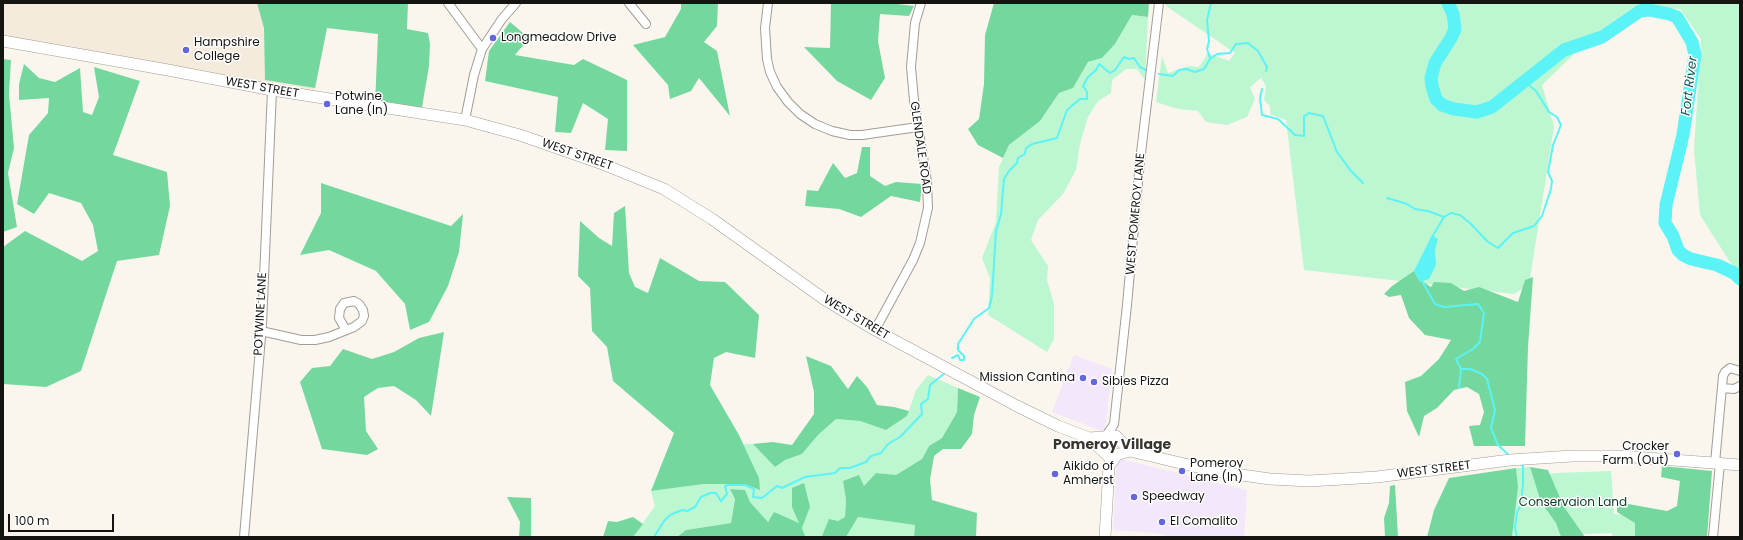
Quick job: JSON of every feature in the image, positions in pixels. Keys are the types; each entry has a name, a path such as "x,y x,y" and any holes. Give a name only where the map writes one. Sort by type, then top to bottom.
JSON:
{"main road":[{"name":"WEST STREET","path":"3,41 272,90 465,120 520,135 600,163 664,189 712,219 824,299 876,330 1017,406 1058,426 1089,438 1109,457 1117,455"},
{"name":"WEST STREET","path":"1089,438 1113,435 1120,440"},
{"path":"1105,537 1109,466 1102,451 1101,442 1106,436"},
{"path":"1117,455 1130,451 1120,440"},
{"path":"1109,466 1122,449 1120,440"},
{"name":"WEST STREET","path":"1130,451 1214,471 1270,479 1309,481 1377,477 1516,460 1572,456 1613,456 1740,464"}],"street":[{"path":"448,3 482,49"},
{"path":"465,120 474,75 482,49 502,19 516,3"},
{"path":"629,3 646,24"},
{"path":"768,3 765,28 767,59 770,72 777,87 788,102 800,114 815,124 832,131 850,135 862,135 918,127"},
{"name":"GLENDALE ROAD","path":"876,330 913,260 925,226 928,208 927,182 918,127 911,67 915,23 921,3"},
{"name":"WEST POMEROY LANE","path":"1120,440 1114,424 1127,305 1140,161 1159,3"},
{"name":"POTWINE LANE","path":"244,537 261,331 272,90"},
{"path":"261,331 290,338 310,340 325,338 346,330"},
{"path":"1713,537 1722,388 1725,372 1732,368 1740,371"},
{"path":"1722,388 1734,389 1740,386"},
{"name":"WEST POMEROY LANE","path":"1106,436 1114,424"}],"shaded area":[{"name":"Hampshire College","path":"3,3 406,3 375,106 378,34 327,28 314,97 3,41"},
{"path":"1074,355 1112,369 1105,432 1052,412"},
{"path":"1117,458 1247,490 1244,537 1173,537 1154,533 1113,530"}],"green space":[{"path":"257,3 408,3 407,29 428,33 430,44 429,66 421,113 375,106 378,34 327,28 315,88 265,80 264,28"},
{"path":"681,3 718,3 717,26 704,42 717,51 730,116 699,78 691,91 670,99 668,85 633,45 665,37 681,9"},
{"path":"831,3 890,3 914,6 909,16 880,14 878,41 885,78 871,100 837,81 804,47 830,48"},
{"path":"994,3 1149,3 1148,17 1132,15 1115,44 1102,58 1088,62 1073,88 1059,93 1040,121 1009,145 1003,158 978,145 968,129 979,119 984,84 985,35"},
{"path":"1166,3 1740,3 1740,274 1730,262 1700,215 1694,150 1701,39 1680,9 1634,7 1596,33 1542,85 1554,126 1529,285 1514,294 1304,270 1286,120 1270,114 1270,106 1264,100 1266,86 1261,78 1250,87 1255,99 1247,117 1227,125 1206,122 1198,111 1178,109 1156,102 1162,56 1168,73 1189,66 1199,67 1208,53 1229,61 1235,53 1166,6"},
{"path":"1132,15 1148,17 1145,80 1137,69 1126,69 1112,80 1111,93 1098,101 1088,117 1080,144 1076,170 1063,194 1038,220 1031,240 1048,266 1047,280 1054,304 1054,339 1047,352 988,315 990,278 982,258 996,222 999,167 1009,145 1040,121 1059,93 1073,88 1088,62 1102,58 1115,44"},
{"path":"510,22 529,38 515,55 574,65 583,59 627,80 627,151 605,150 608,119 583,103 571,133 555,132 558,97 485,81 489,51"},
{"path":"3,59 11,60 9,94 14,148 8,173 17,227 3,232"},
{"path":"24,64 39,78 55,82 80,68 83,112 92,115 99,97 94,67 140,81 113,155 167,172 170,206 159,255 117,261 81,371 46,387 3,384 3,247 25,231 82,261 98,251 93,225 81,203 49,193 34,214 17,204 29,135 48,113 49,98 19,100 19,84"},
{"path":"862,147 870,147 870,176 885,186 896,182 922,184 920,202 891,196 861,217 839,209 805,206 807,190 818,191 833,163 845,178 857,173"},
{"path":"321,183 451,226 463,214 459,252 448,286 429,322 410,330 405,304 376,271 329,250 300,255 321,213"},
{"path":"625,206 629,273 635,287 648,293 660,258 699,281 725,282 759,315 755,358 726,352 714,358 710,385 739,435 759,478 760,490 745,484 704,484 651,491 674,433 613,381 607,347 592,331 590,288 578,276 580,221 599,238 612,246 614,213"},
{"path":"1414,271 1420,282 1422,281 1431,287 1434,282 1451,283 1464,291 1479,287 1518,302 1525,280 1533,277 1528,347 1525,446 1474,446 1469,426 1480,425 1484,412 1479,394 1467,387 1454,390 1437,408 1424,416 1419,437 1407,411 1405,382 1421,376 1439,359 1451,340 1425,335 1409,318 1401,295 1389,297 1384,294 1392,286"},
{"path":"444,332 431,416 416,400 394,386 378,388 364,397 366,431 378,449 367,455 322,449 300,382 312,368 330,366 343,349 372,359 394,352 419,338"},
{"path":"806,356 831,366 848,389 857,376 867,387 877,405 909,411 907,416 886,430 860,421 836,419 818,435 802,454 785,460 775,467 753,444 773,442 792,445 814,414 814,392"},
{"path":"928,375 958,388 957,412 942,438 929,446 922,459 896,475 876,473 864,487 843,481 846,500 845,517 838,521 822,536 805,537 802,528 810,507 799,523 774,512 768,522 750,502 745,490 730,489 735,499 731,523 686,530 677,537 633,537 655,506 651,491 704,484 745,484 759,478 743,444 753,444 775,466 785,460 802,454 818,435 836,419 860,421 886,430 907,416 916,390"},
{"path":"958,388 980,397 974,415 972,434 961,449 943,449 934,456 930,480 932,500 977,513 976,537 914,537 915,525 858,517 846,537 677,537 686,530 731,523 735,499 730,489 745,490 750,502 768,522 774,512 799,523 792,507 792,488 804,483 810,507 802,528 805,536 822,536 829,519 838,521 845,517 846,500 843,481 859,475 864,486 876,473 896,475 922,459 929,446 942,438 957,412"},
{"path":"1662,466 1712,471 1707,537 1635,537 1635,523 1617,512 1617,502 1667,511 1677,506 1680,481 1661,477"},
{"name":"Conservaion Land","path":"1530,467 1533,476 1556,473 1611,471 1614,514 1677,518 1706,537 1613,537 1611,533 1560,535 1561,537 1512,537 1517,478 1516,468"},
{"path":"1530,467 1548,470 1564,507 1585,537 1561,537 1556,523 1541,502"},
{"path":"1516,468 1518,487 1512,537 1427,537 1434,510 1449,478"},
{"path":"1395,485 1398,537 1385,537 1384,518 1389,503 1390,486"},
{"path":"507,497 531,498 531,537 519,537 520,522"},
{"path":"633,517 643,524 633,537 603,537 608,521 617,522"},
{"path":"858,517 915,525 914,537 846,537"}],"water":[{"path":"1432,235 1438,239 1435,249 1436,265 1429,279 1420,282 1414,271"}],"waterway":[{"path":"1210,58 1207,49 1209,41 1207,20 1211,3"},
{"name":"Fort River","path":"1448,3 1453,14 1455,29 1435,63 1431,78 1432,86 1436,99 1442,105 1454,109 1477,112 1492,107 1564,50 1602,37 1640,11 1649,10 1677,17 1692,42 1695,55 1683,135 1666,205 1665,223 1673,236 1678,250 1683,255 1691,259 1717,265 1734,273 1740,279"},
{"path":"1159,74 1173,76 1179,70 1186,69 1195,72 1204,69 1210,59 1217,54 1230,53 1236,44 1248,43 1258,51 1267,67 1266,71"},
{"path":"952,358 958,355 960,360 964,360 964,356 958,350 958,344 974,319 989,308 992,296 996,231 1001,214 1004,179 1009,171 1017,163 1018,158 1025,154 1026,148 1032,144 1057,138 1067,110 1080,99 1087,99 1087,92 1083,86 1088,77 1096,70 1099,64 1110,73 1115,70 1124,57 1129,59 1134,58 1140,67 1146,70"},
{"path":"1432,237 1444,217 1451,213 1460,215 1488,242 1498,248 1513,233 1534,226 1542,216 1551,189 1552,181 1548,172 1553,145 1561,125 1557,117 1549,112 1536,91 1524,81"},
{"path":"1262,89 1260,98 1262,115 1278,119 1295,135 1304,136 1304,116 1309,113 1323,116 1337,152 1351,171 1363,183"},
{"path":"1387,198 1407,204 1415,209 1428,211 1444,217"},
{"path":"1422,279 1435,304 1444,307 1478,304 1484,313 1480,342 1473,349 1456,359 1461,369 1470,369 1482,374 1487,379 1495,410 1491,428 1498,445 1510,456"},
{"path":"1459,388 1461,369"},
{"path":"654,537 664,521 670,515 682,510 687,511 695,507 701,497 710,493 716,493 721,501 727,494 725,486 745,485 754,489 753,497 762,498 777,486 782,488 805,477 835,473 840,468 850,468 866,462 871,456 881,453 888,444 900,437 922,414 921,404 928,399 930,385 945,373"},
{"path":"1517,537 1515,528 1517,512 1521,505 1523,484 1523,466 1520,463"}],"place":[{"name":"Longmeadow Drive","path":"493,38"},
{"name":"Hampshire College","path":"186,50"},
{"name":"Potwine Lane (In)","path":"327,104"},
{"name":"Mission Cantina","path":"1083,378"},
{"name":"Sibies Pizza","path":"1094,382"},
{"name":"Crocker Farm (Out)","path":"1677,454"},
{"name":"Pomeroy Lane (In)","path":"1182,471"},
{"name":"Aikido of Amherst","path":"1055,474"},
{"name":"Speedway","path":"1134,497"},
{"name":"El Comalito","path":"1162,522"}],"district":[{"name":"Pomeroy Village","path":"1112,445"}]}
